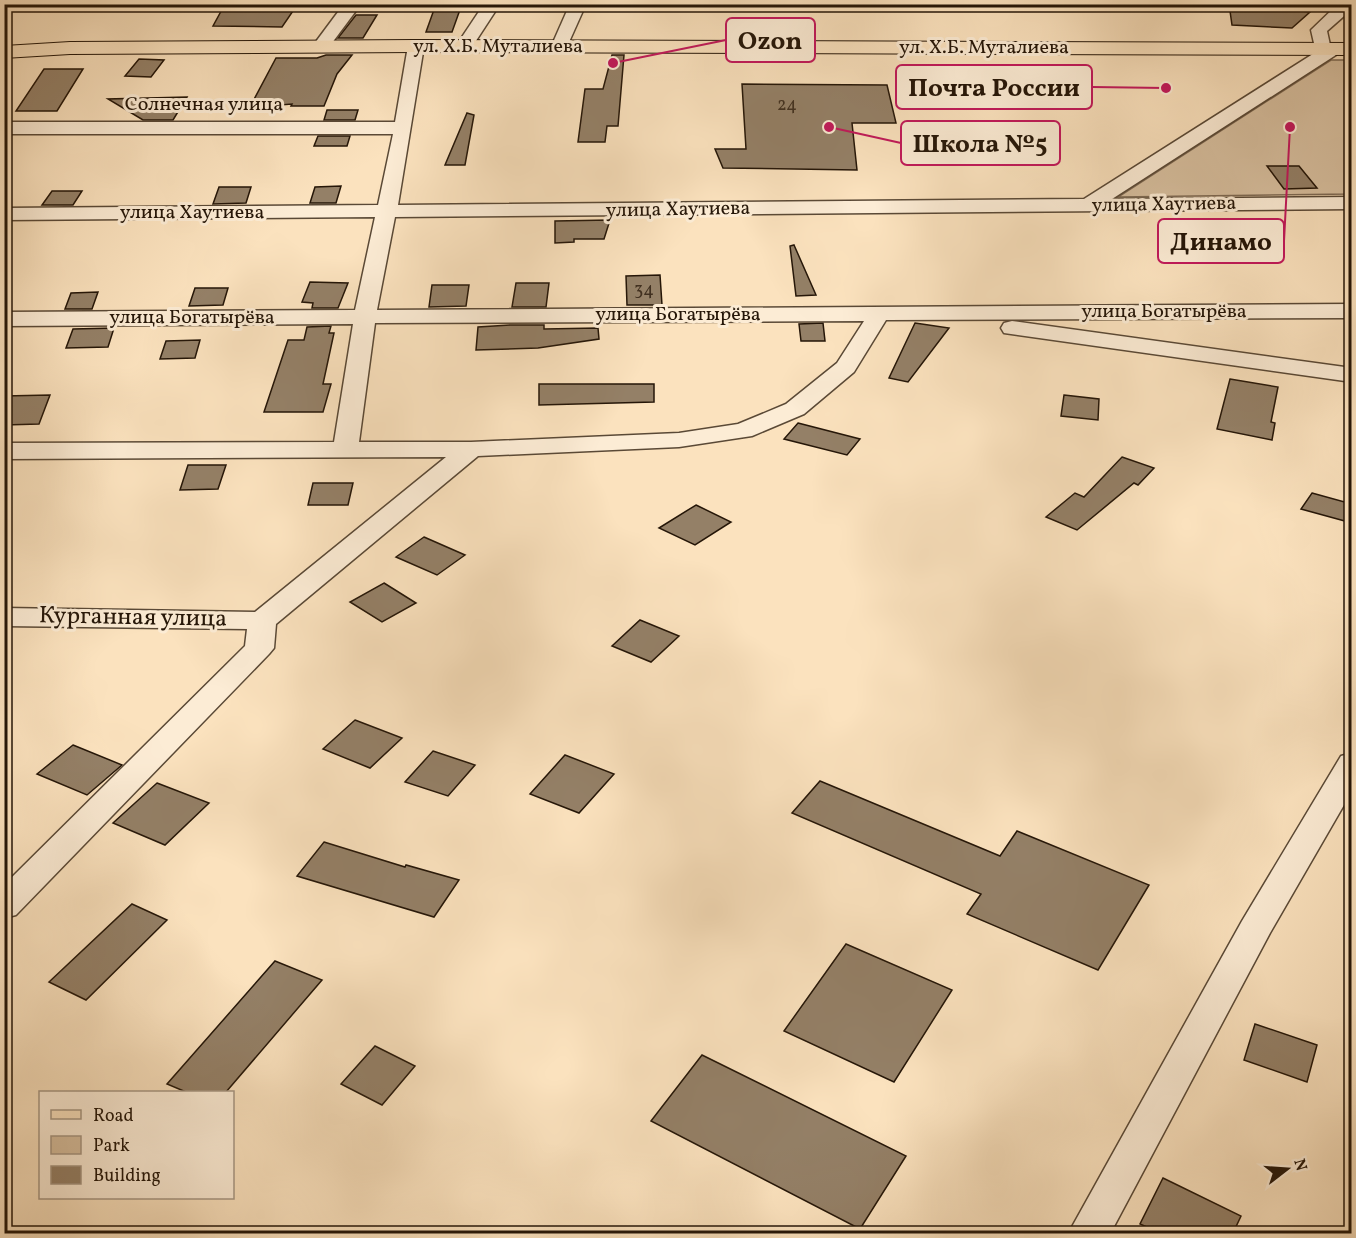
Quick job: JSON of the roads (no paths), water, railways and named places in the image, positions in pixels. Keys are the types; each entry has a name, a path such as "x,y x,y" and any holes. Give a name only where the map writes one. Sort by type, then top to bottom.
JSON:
{"main road":[{"name":"ул. Х.Б. Муталиева","path":"4,51 70,48 416,46 1335,49"}],"street":[{"path":"320,47 353,4"},
{"path":"464,46 492,4"},
{"path":"559,47 578,4"},
{"path":"1087,206 1335,49 1319,30 1348,4"},
{"path":"345,451 365,317 403,128 416,46"},
{"name":"Солнечная улица","path":"4,128 403,128"},
{"name":"улица Хаутиева","path":"4,214 1352,203"},
{"name":"улица Богатырёва","path":"4,319 1352,311"},
{"path":"4,451 345,451 471,448 679,440 743,431 795,409 846,367 879,314"},
{"path":"912,314 1352,375"},
{"path":"4,906 259,648 262,621 471,448"},
{"path":"4,634 64,616"},
{"name":"Курганная улица","path":"4,617 64,616 262,621"},
{"path":"1088,1233 1254,930 1352,763"}],"place":[{"name":"Ozon","path":"613,63"},
{"name":"Почта России","path":"1166,88"},
{"name":"Школа №5","path":"829,127"},
{"name":"Динамо","path":"1290,127"}]}
